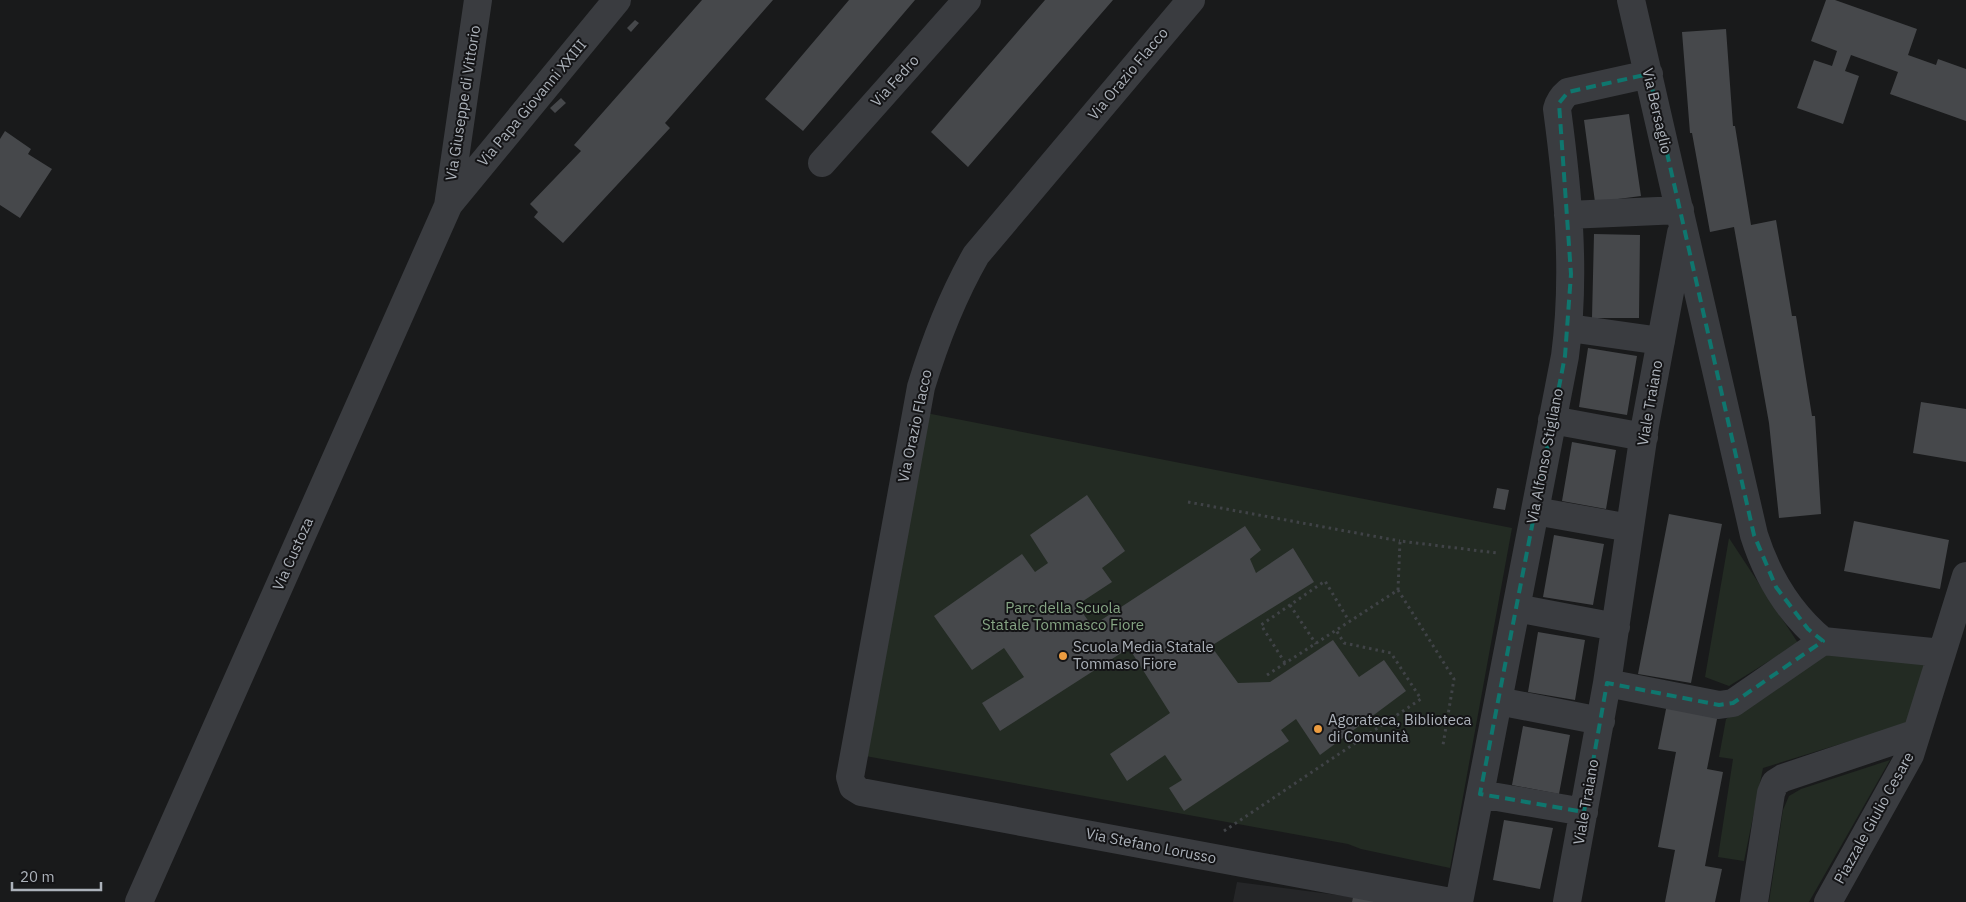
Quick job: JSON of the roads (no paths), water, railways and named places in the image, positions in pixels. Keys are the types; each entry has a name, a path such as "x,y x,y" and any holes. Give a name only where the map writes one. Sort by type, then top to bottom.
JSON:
{"street":[{"name":"Via Giuseppe di Vittorio","path":"448,206 478,0"},
{"name":"Via Papa Giovanni XXIII","path":"448,206 617,0"},
{"name":"Via Fedro","path":"822,163 967,0"},
{"name":"Via Orazio Flacco","path":"853,787 850,777 914,424 921,387 938,333 962,279 976,256 1191,0"},
{"name":"Via Bersaglio","path":"1633,1 1681,215"},
{"name":"Via Alfonso Stigliano","path":"1459,902 1569,328 1571,274 1568,215 1557,109 1562,97 1568,92 1649,74"},
{"name":"Via Custoza","path":"139,902 448,206"},
{"path":"1568,215 1681,215 1754,535 1763,562 1776,587 1808,629 1823,641 1942,653"},
{"name":"Viale Traiano","path":"1567,902 1608,683 1644,437 1681,215"},
{"path":"1569,328 1661,341"},
{"path":"1552,420 1644,437"},
{"path":"1535,511 1630,528"},
{"name":"Piazzale Giulio Cesare","path":"1828,902 1910,755 1966,576"},
{"path":"1516,608 1616,627"},
{"path":"1608,683 1719,705 1733,703 1823,641"},
{"path":"1498,701 1601,721"},
{"name":"Piazzale Giulio Cesare","path":"1754,902 1771,794 1775,783 1784,778 1917,733"},
{"name":"Via Stefano Lorusso","path":"853,787 861,792 1190,853 1396,897 1451,902"},
{"path":"1480,794 1584,812"}],"place":[{"name":"Scuola Media Statale Tommaso Fiore","path":"1063,656"},
{"name":"Agorateca, Biblioteca di Comunità","path":"1318,729"}],"park label":[{"name":"Parc della Scuola Statale Tommasco Fiore","path":"1063,616"}]}
